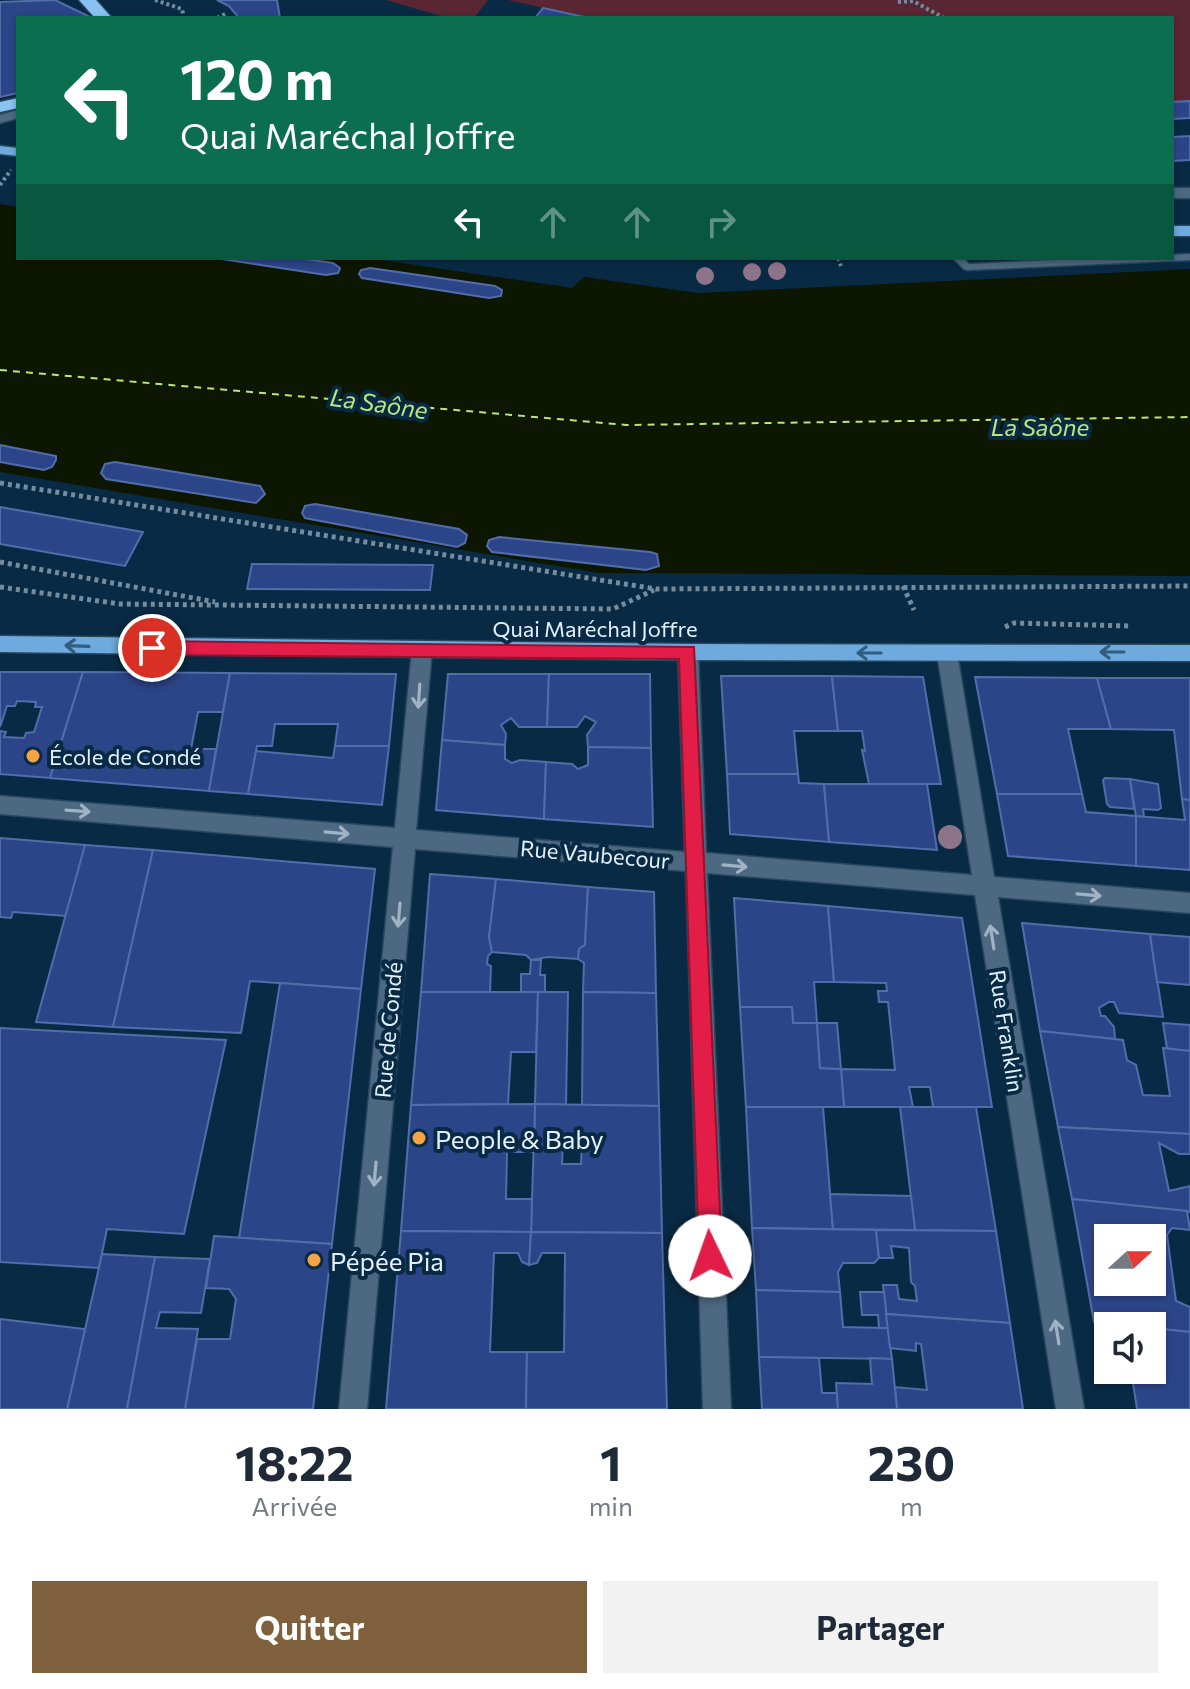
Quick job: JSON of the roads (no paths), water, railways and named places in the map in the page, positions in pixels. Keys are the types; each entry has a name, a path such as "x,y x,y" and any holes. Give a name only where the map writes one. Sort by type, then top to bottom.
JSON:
{"highway":[{"path":"87,0 102,16"}],"main road":[{"name":"Quai Maréchal Joffre","path":"0,644 422,650 1190,653"}],"street":[{"name":"Rue de Condé","path":"353,1409 422,650"},
{"path":"688,652 717,1409"},
{"name":"Rue Franklin","path":"947,653 1070,1409"},
{"name":"Rue Vaubecour","path":"0,805 1190,903"}],"lane":[{"path":"960,260 967,267 1123,260"}],"water":[{"name":"La Saône","path":"0,204 16,207 16,260 382,260 572,288 584,277 698,293 1190,269 1190,576 599,573 0,472"}],"place":[{"name":"École de Condé","path":"33,756"},
{"name":"People & Baby","path":"419,1138"},
{"name":"Pépée Pia","path":"314,1260"}]}
